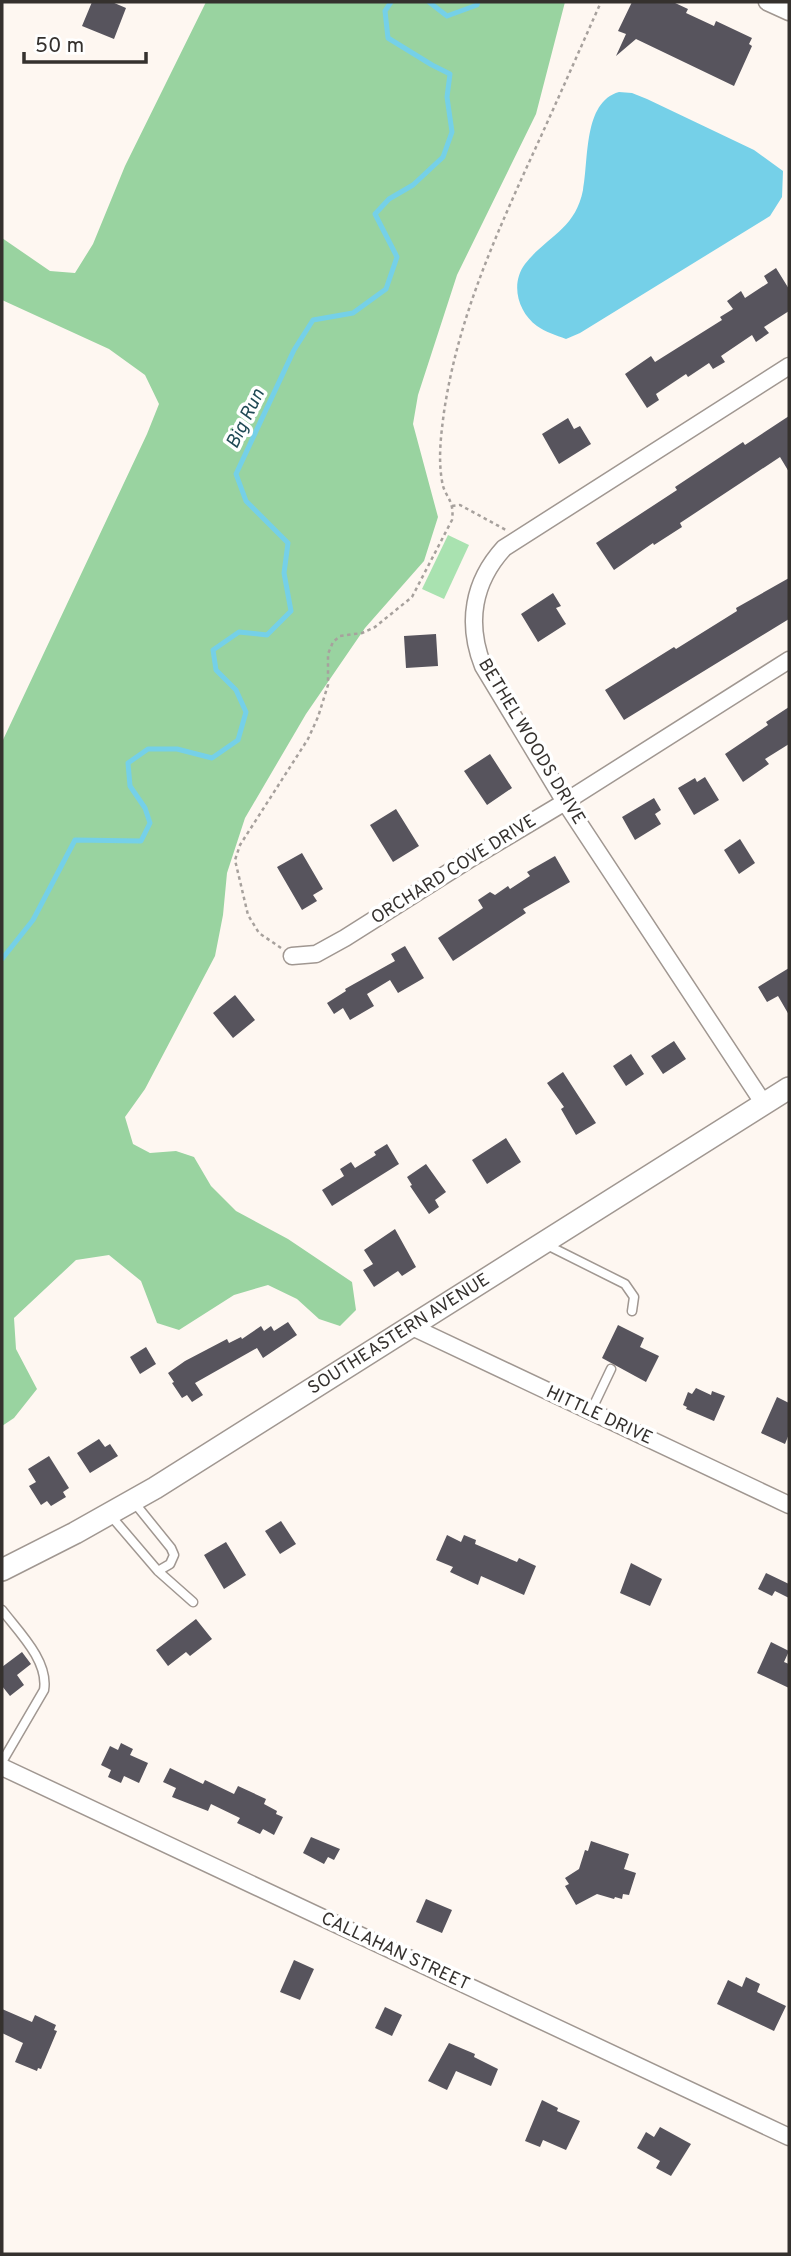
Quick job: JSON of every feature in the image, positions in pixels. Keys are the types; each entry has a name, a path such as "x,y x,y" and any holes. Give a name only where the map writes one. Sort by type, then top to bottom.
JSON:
{"street":[{"path":"767,2 789,12"},
{"name":"BETHEL WOODS DRIVE","path":"764,1104 565,803 483,666 476,650 473,614 477,589 492,562 504,548 789,366"},
{"name":"ORCHARD COVE DRIVE","path":"292,956 316,954 345,938 472,857 565,803 789,660"},
{"name":"SOUTHEASTERN AVENUE","path":"2,1570 132,1500 789,1088"},
{"name":"HITTLE DRIVE","path":"410,1326 789,1505"},
{"name":"CALLAHAN STREET","path":"2,1764 789,2137"}],"lane":[{"path":"542,1243 625,1284 634,1297 632,1311"},
{"path":"591,1411 611,1369"},
{"path":"132,1500 171,1548 174,1556 170,1564 158,1571"},
{"path":"110,1513 158,1571 194,1602"},
{"path":"2,1610 39,1660 46,1680 44,1689 2,1764"}],"path":[{"path":"292,956 258,933 248,915 235,860 240,845 308,738 318,717 328,685 328,654 333,642 340,636 362,633 375,627 412,597 452,520 449,495 442,485 440,454 444,411 465,317 482,266 601,2"},
{"path":"452,506 460,505 520,537"}],"green space":[{"path":"206,2 565,2 536,114 457,275 418,395 413,424 438,517 424,561 365,628 306,714 245,818 227,873 215,956 145,1089 125,1117 133,1144 150,1153 176,1151 194,1157 211,1186 236,1211 288,1239 352,1282 356,1310 340,1326 319,1319 297,1299 268,1285 234,1295 179,1330 157,1323 141,1281 109,1255 76,1260 14,1318 16,1349 37,1389 14,1418 2,1426 2,742 159,404 145,375 109,349 2,300 2,238 50,271 75,273 93,244 125,166"},
{"path":"448,535 469,545 444,599 422,589"}],"water":[{"path":"619,92 632,93 647,99 754,150 783,171 782,197 770,216 566,339 544,330 530,320 518,297 518,280 520,272 533,254 559,232 574,214 583,190 593,119 607,98"}],"building":[{"path":"92,2 112,2 126,8 114,39 82,26"},
{"path":"632,2 673,2 688,9 686,13 714,26 716,21 752,38 749,44 752,46 734,86 636,39 616,56 626,34 618,31"},
{"path":"776,268 789,289 789,311 764,327 769,333 756,342 752,335 721,356 725,362 713,369 709,363 688,377 686,374 656,394 659,400 647,408 625,374 651,356 655,362 722,320 720,317 733,309 727,301 741,291 745,298 768,283 764,276"},
{"path":"789,416 789,472 780,457 680,523 682,527 614,570 596,543 677,490 675,487 743,442 745,445"},
{"path":"568,418 574,429 580,426 591,444 559,464 542,434"},
{"path":"789,578 789,619 624,720 605,690"},
{"path":"553,593 561,606 556,608 566,624 538,642 521,614"},
{"path":"436,634 438,666 406,668 404,636"},
{"path":"789,707 789,744 765,759 769,764 743,782 725,754"},
{"path":"490,754 512,788 487,805 464,771"},
{"path":"705,777 719,800 694,815 678,788 695,778 697,782"},
{"path":"654,798 661,810 655,814 661,824 635,840 622,817"},
{"path":"396,809 419,846 393,862 370,825"},
{"path":"740,839 755,863 739,874 724,850"},
{"path":"302,853 323,889 313,895 317,901 302,910 277,867"},
{"path":"555,856 570,882 523,909 526,913 453,961 438,938 483,908 478,900 490,892 495,895 508,886 510,889 530,876 527,872"},
{"path":"405,946 424,978 398,993 390,980 367,994 374,1006 350,1020 343,1008 334,1014 327,1003 346,991 345,989 395,961 391,954"},
{"path":"789,968 789,1015 778,996 767,1002 758,987"},
{"path":"235,995 255,1020 233,1038 213,1013"},
{"path":"674,1041 686,1059 663,1074 651,1056"},
{"path":"631,1054 644,1074 626,1086 613,1066"},
{"path":"563,1072 596,1123 576,1135 561,1109 564,1107 547,1083"},
{"path":"506,1138 521,1162 487,1184 472,1160"},
{"path":"387,1144 399,1164 332,1206 322,1190 344,1176 340,1169 351,1162 355,1168 376,1155 374,1152"},
{"path":"426,1164 446,1192 435,1200 439,1207 429,1214 407,1177"},
{"path":"395,1229 416,1267 402,1276 398,1271 374,1287 363,1270 373,1264 364,1250"},
{"path":"288,1322 297,1335 263,1358 257,1348 195,1383 203,1395 192,1402 187,1395 182,1398 172,1383 174,1382 168,1373 185,1361 227,1339 229,1343 241,1337 242,1339 261,1326 264,1331 271,1326 274,1331"},
{"path":"618,1325 644,1338 640,1347 659,1356 646,1382 602,1358"},
{"path":"146,1347 156,1364 140,1374 130,1357"},
{"path":"696,1388 711,1395 712,1391 725,1396 714,1421 686,1409 683,1405 688,1392 692,1394"},
{"path":"777,1397 789,1403 789,1434 785,1444 761,1433"},
{"path":"99,1439 105,1447 110,1444 118,1456 90,1473 77,1453"},
{"path":"49,1456 69,1488 63,1492 66,1497 51,1506 47,1501 41,1505 29,1486 36,1482 28,1469"},
{"path":"281,1521 296,1544 280,1554 265,1531"},
{"path":"447,1535 461,1542 464,1535 476,1540 475,1544 517,1562 519,1558 536,1566 524,1595 481,1576 478,1585 450,1572 453,1567 436,1560"},
{"path":"226,1542 246,1575 224,1589 204,1555"},
{"path":"631,1563 662,1579 650,1606 620,1593"},
{"path":"766,1573 789,1584 789,1598 775,1591 772,1596 758,1589"},
{"path":"196,1619 212,1639 190,1656 186,1652 168,1666 156,1650"},
{"path":"771,1642 789,1651 784,1662 789,1664 789,1688 757,1673"},
{"path":"22,1652 31,1664 17,1675 24,1685 10,1696 2,1686 2,1667"},
{"path":"121,1743 133,1749 130,1755 148,1763 139,1783 124,1776 121,1783 108,1777 111,1770 101,1765 110,1746 118,1750"},
{"path":"170,1768 203,1784 205,1780 234,1794 238,1786 266,1799 264,1804 283,1817 274,1835 263,1829 260,1834 237,1823 240,1818 211,1804 208,1811 172,1797 176,1788 163,1782"},
{"path":"311,1837 340,1849 334,1860 328,1857 324,1864 303,1853"},
{"path":"591,1841 629,1854 624,1869 636,1873 629,1895 623,1894 622,1899 614,1899 597,1894 576,1905 565,1886 569,1884 565,1878 579,1869"},
{"path":"426,1899 452,1910 442,1933 416,1922"},
{"path":"294,1960 314,1969 300,2000 280,1992"},
{"path":"746,1977 760,1984 757,1992 786,2006 774,2031 717,2004 728,1980 742,1987"},
{"path":"385,2007 402,2015 392,2036 375,2028"},
{"path":"2,2009 32,2022 35,2015 56,2025 54,2030 57,2031 41,2069 38,2068 37,2071 15,2062 23,2043 2,2033"},
{"path":"449,2043 475,2054 474,2057 498,2069 491,2086 456,2071 447,2090 428,2081"},
{"path":"542,2100 558,2108 557,2111 580,2121 566,2150 543,2140 540,2147 525,2141"},
{"path":"660,2127 691,2144 671,2176 656,2168 660,2161 637,2148 646,2132 654,2137"}],"waterway":[{"name":"Big Run","path":"2,959 33,920 75,840 141,841 150,823 145,808 130,786 128,763 148,749 177,749 212,758 238,740 246,712 236,690 216,670 213,650 239,632 267,635 291,611 284,573 288,543 246,501 236,474 294,350 313,320 353,313 386,289 397,257 375,214 389,199 413,185 443,157 452,132 447,97 450,74 388,38 385,11 391,2"},
{"name":"Big Run","path":"429,2 447,16 477,5 478,2"}]}
